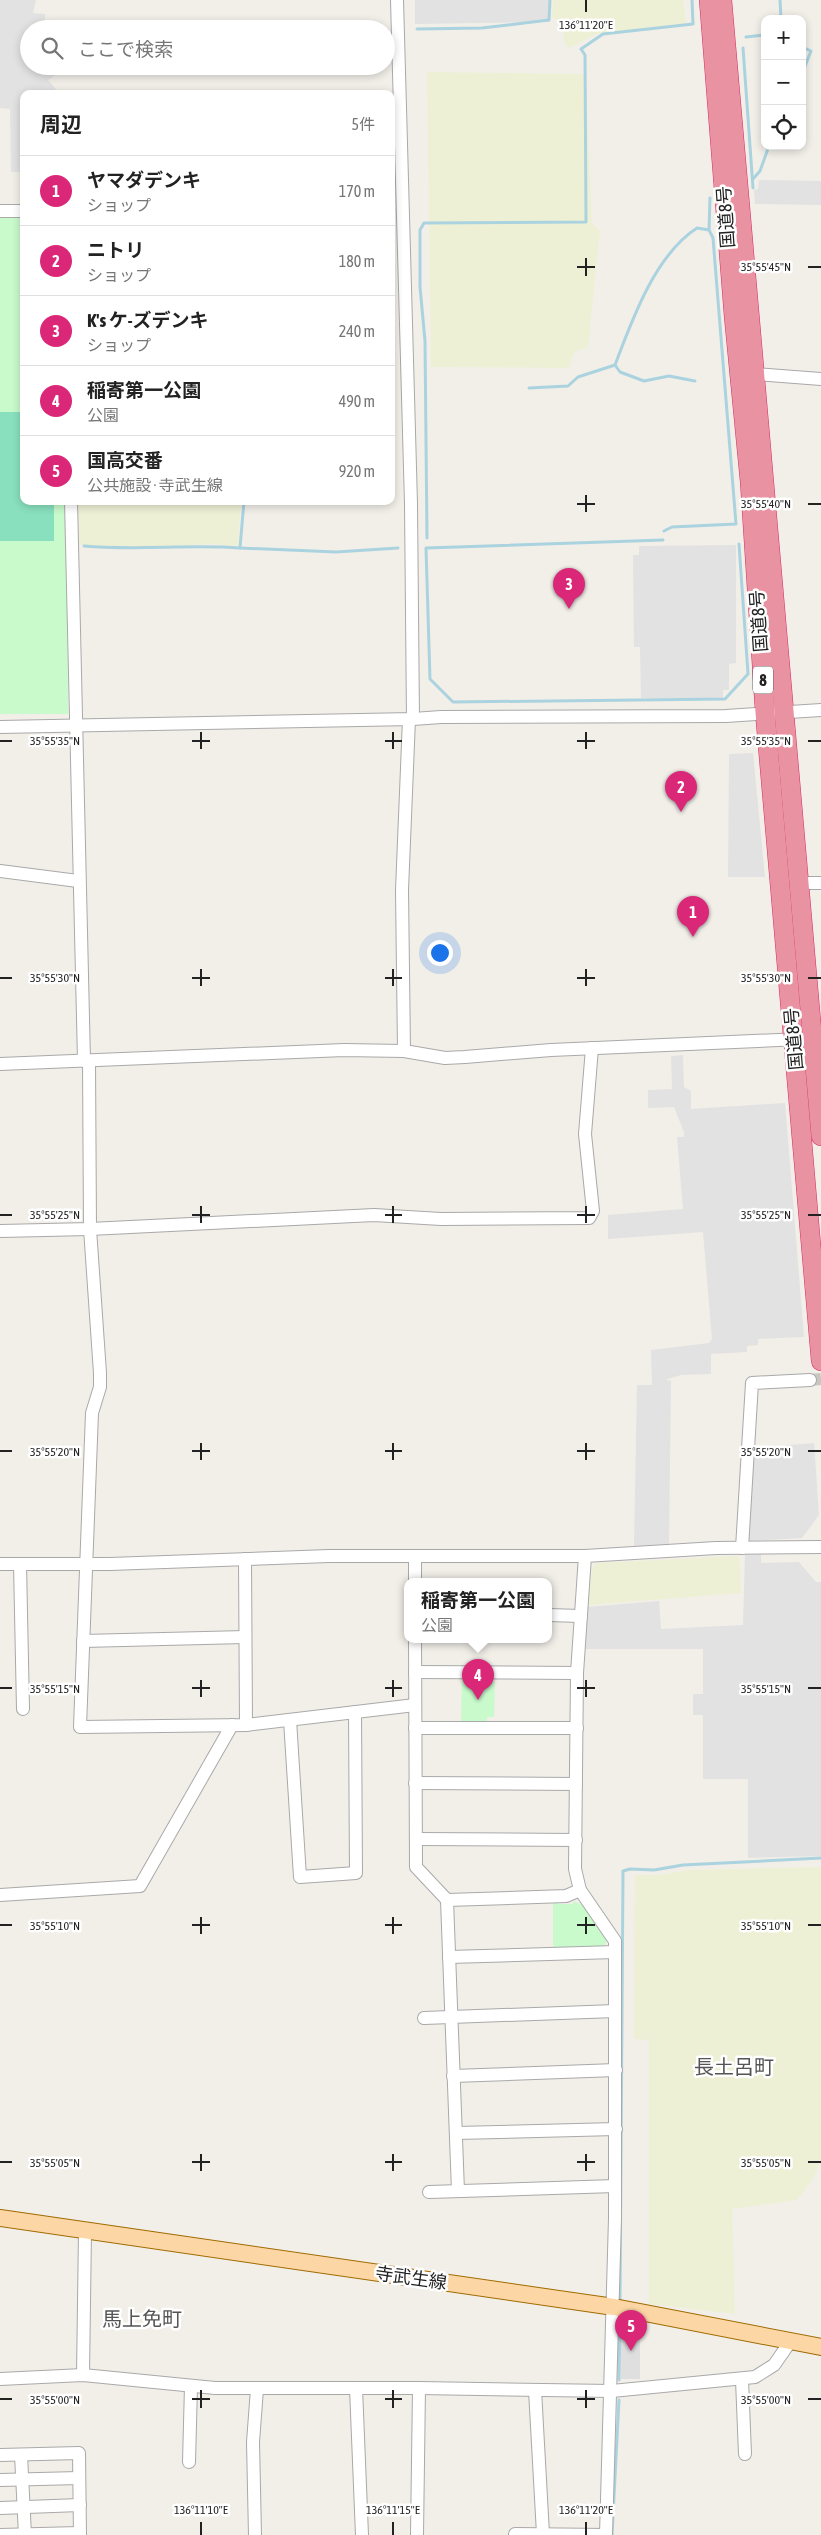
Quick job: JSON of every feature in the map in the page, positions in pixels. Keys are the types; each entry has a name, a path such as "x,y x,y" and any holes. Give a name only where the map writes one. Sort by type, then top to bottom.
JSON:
{"highway":[{"name":"国道8号","path":"709,0 734,317 750,482 766,712 821,1360"},
{"name":"国道8号","path":"722,0 800,883 817,1039 821,1136"}],"main road":[{"name":"寺武生線","path":"0,2218 614,2307 821,2347"}],"street":[{"path":"397,0 396,201 406,276 411,504 411,719 402,890 404,1051"},
{"path":"0,211 20,211"},
{"path":"754,374 821,379"},
{"path":"71,505 78,881 87,1061 90,1229 100,1387 92,1413 80,1727 232,1726 415,1705"},
{"path":"0,727 530,716 726,716 821,710"},
{"path":"0,872 78,881"},
{"path":"800,883 821,883"},
{"path":"0,1064 344,1050 404,1051 445,1058 592,1048 817,1039"},
{"path":"0,1231 90,1229 374,1214 441,1219 589,1218 593,1211 585,1134 592,1048"},
{"path":"742,1548 752,1383 810,1380"},
{"path":"0,1564 87,1564 415,1556 585,1556 742,1548 821,1547"},
{"path":"415,1556 415,1578"},
{"path":"515,2534 606,2535 614,2307 616,2129 615,1941 580,1890 575,1869 577,1673 585,1556"},
{"path":"245,1559 246,1725"},
{"path":"20,1564 23,1710"},
{"path":"552,1616 581,1616"},
{"path":"84,1640 245,1637"},
{"path":"415,1643 416,1867 447,1900 458,2191"},
{"path":"415,1672 577,1673"},
{"path":"290,1720 300,1877 356,1873 355,1712"},
{"path":"0,1895 140,1886 232,1726"},
{"path":"415,1728 576,1728"},
{"path":"415,1783 576,1784"},
{"path":"416,1840 576,1840"},
{"path":"447,1900 566,1896 580,1890"},
{"path":"449,1957 615,1952"},
{"path":"424,2018 615,2011"},
{"path":"453,2076 616,2070"},
{"path":"456,2133 616,2129"},
{"path":"429,2192 615,2186"},
{"path":"83,2375 85,2231"},
{"path":"0,2379 83,2375 191,2386 257,2389 419,2388 612,2391 742,2380 762,2375 774,2365 790,2342"},
{"path":"742,2380 745,2454"},
{"path":"189,2462 191,2386"},
{"path":"356,2388 362,2535"},
{"path":"417,2535 419,2388"},
{"path":"255,2535 253,2442 257,2389"},
{"path":"535,2390 543,2534"},
{"path":"0,2455 79,2453 80,2506 80,2534 0,2535"},
{"path":"21,2455 24,2535"},
{"path":"0,2480 79,2478"},
{"path":"0,2508 80,2506"}],"shaded area":[{"path":"0,0 36,0 33,13 45,14 45,20 20,20 20,75 56,75 48,80 56,90 20,90 20,172 11,172 10,109 0,108"},
{"path":"415,0 550,0 550,22 415,24"},
{"path":"759,180 821,181 821,205 755,204 754,190 758,189"},
{"path":"736,545 736,663 729,664 729,690 723,690 723,698 641,698 640,647 634,647 633,555 639,555 639,546"},
{"path":"753,753 765,877 728,877 729,754"},
{"path":"683,1055 684,1087 691,1091 691,1109 785,1103 804,1337 758,1339 758,1345 747,1346 747,1352 711,1354 711,1374 681,1375 668,1379 667,1381 671,1380 669,1545 634,1546 637,1385 652,1385 651,1350 709,1343 712,1339 703,1232 608,1239 608,1215 683,1209 677,1137 684,1137 684,1132 674,1107 648,1108 648,1090 672,1089 671,1056"},
{"path":"814,1443 819,1515 802,1538 749,1541 746,1537 751,1448"},
{"path":"761,1554 761,1563 799,1562 816,1582 821,1582 821,1856 748,1858 748,1779 703,1779 703,1715 693,1715 693,1694 703,1694 703,1649 585,1649 587,1607 659,1601 661,1629 743,1625 745,1555"},
{"path":"621,2328 640,2328 640,2379 621,2379"}],"green space":[{"path":"553,0 683,0 686,24 596,34 570,48 564,42 564,22 552,18"},
{"path":"427,72 586,74 592,223 600,231 588,347 574,352 569,368 431,367"},
{"path":"0,214 20,214 20,505 67,505 68,714 0,714"},
{"path":"0,412 20,412 20,505 54,505 54,541 0,541"},
{"path":"78,505 241,505 238,546 214,544 131,548 79,545"},
{"path":"739,1556 741,1593 587,1605 593,1567 597,1563"},
{"path":"462,1677 487,1677 487,1682 495,1682 494,1717 487,1717 487,1722 461,1722"},
{"path":"821,1867 821,2161 813,2179 797,2200 732,2209 735,2314 649,2304 649,2040 634,2039 635,1875 660,1875 689,1870"},
{"path":"553,1901 558,1901 558,1904 573,1904 573,1901 583,1905 607,1941 603,1948 553,1949"}],"waterway":[{"path":"417,29 482,28 549,20 550,0"},
{"path":"427,538 425,341 420,287 420,230 424,223 586,222 585,55 581,49 603,34 693,24 692,0"},
{"path":"780,0 781,15"},
{"path":"746,37 761,35"},
{"path":"743,48 753,188"},
{"path":"806,49 811,51 806,64"},
{"path":"753,179 760,171 768,150"},
{"path":"664,531 672,527 736,524 713,238 709,230 710,198"},
{"path":"529,388 568,386 578,377 615,365 637,309 657,271 682,240 697,228 709,230"},
{"path":"615,365 620,372 644,381 669,376 695,381"},
{"path":"84,546 240,548 244,505"},
{"path":"663,540 426,548 430,679 453,702 725,699 748,674 739,544"},
{"path":"240,548 336,552 398,548"},
{"path":"620,2299 623,1871 630,1869 654,1870 683,1865 821,1858"},
{"path":"619,2380 620,2318"},
{"path":"612,2535 619,2400"}],"tunnel":[{"path":"810,1380 821,1379"}],"place":[{"name":"K's ケ-ズデンキ","path":"569,609"},
{"name":"ニトリ","path":"681,812"},
{"name":"ヤマダデンキ","path":"693,937"},
{"name":"稲寄第一公園","path":"478,1700"},
{"name":"国高交番","path":"631,2351"}],"district":[{"name":"長土呂町","path":"734,2067"},
{"name":"馬上免町","path":"142,2319"}]}
